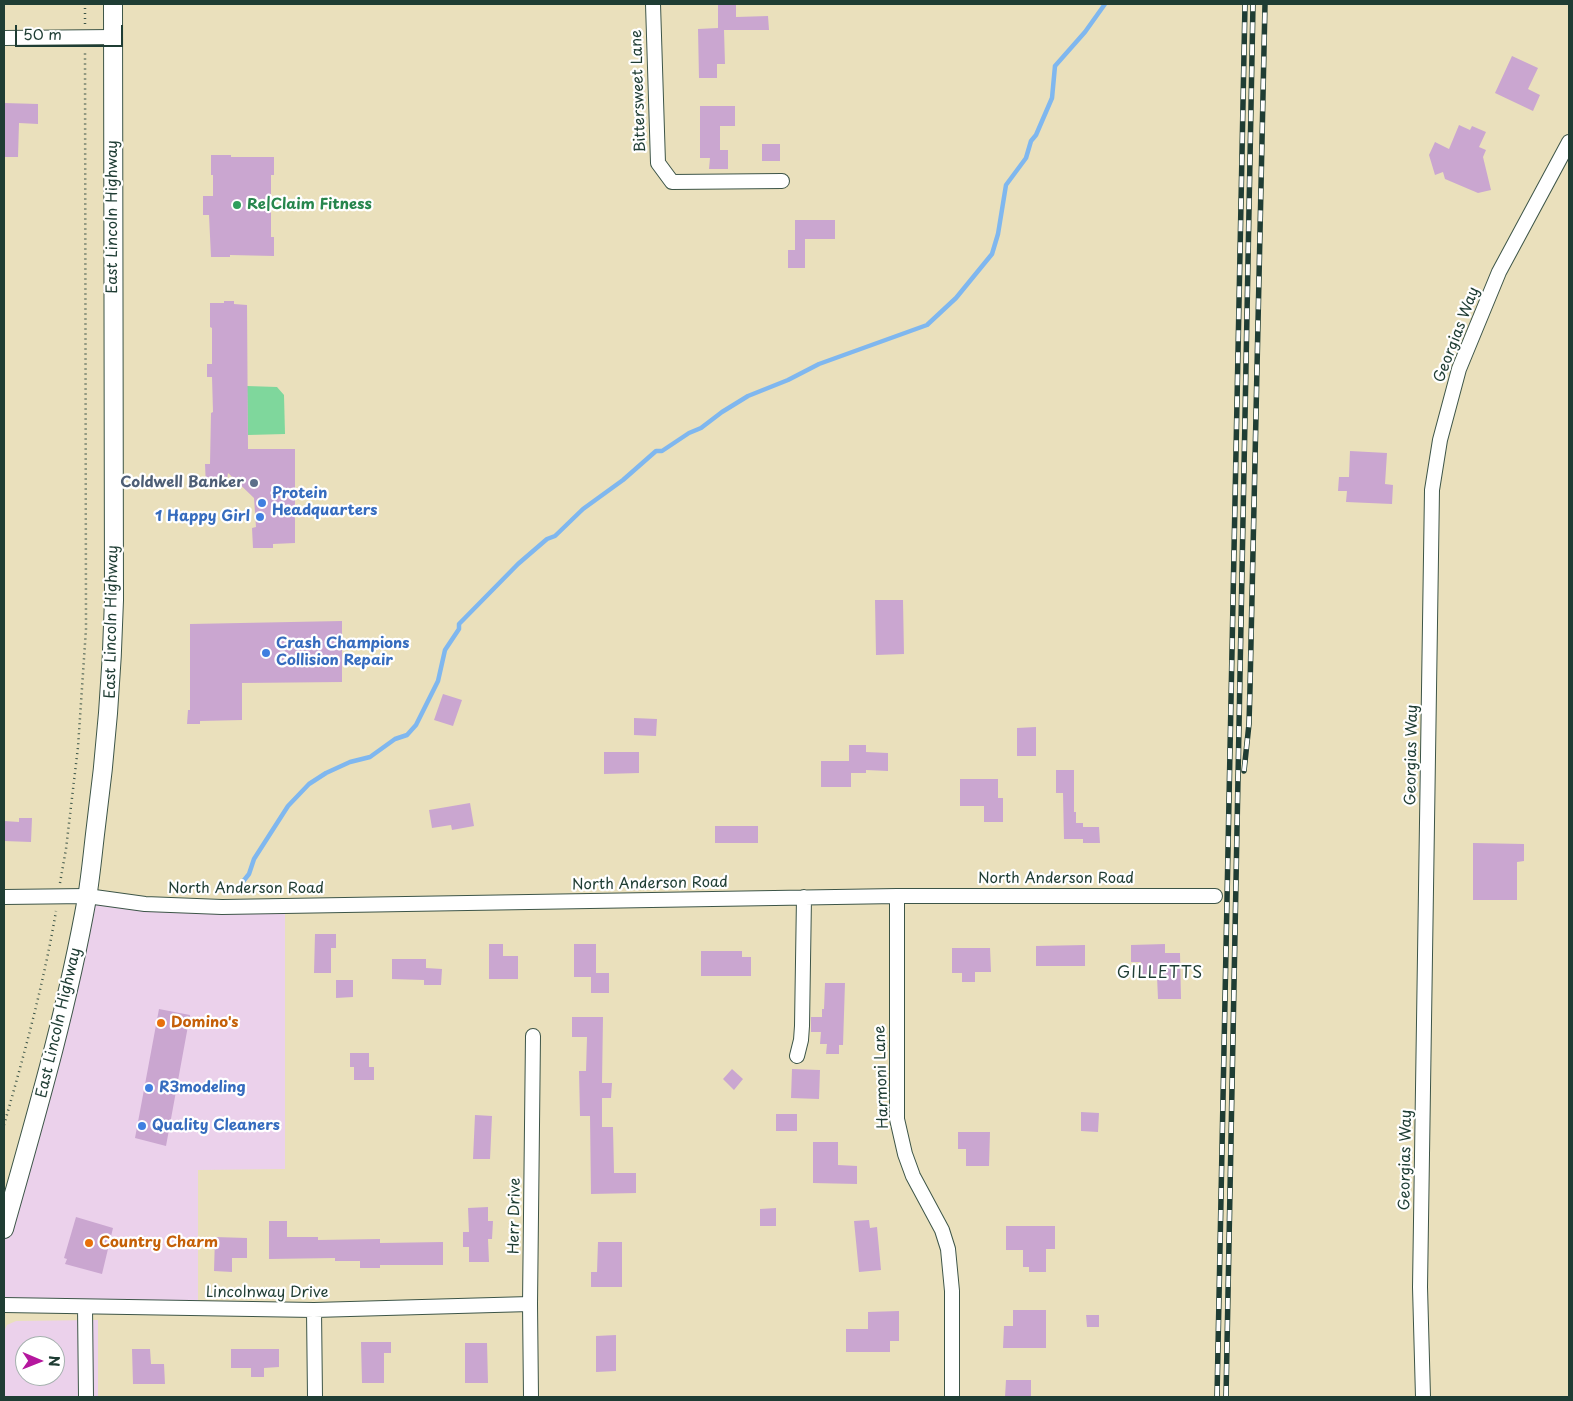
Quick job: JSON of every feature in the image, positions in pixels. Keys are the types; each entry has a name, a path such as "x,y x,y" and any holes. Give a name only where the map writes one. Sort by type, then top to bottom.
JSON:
{"main road":[{"name":"East Lincoln Highway","path":"4,1229 45,1084 69,985 87,896 108,731 113,662 112,4"}],"street":[{"name":"Bittersweet Lane","path":"653,4 658,163 672,182 782,181"},
{"path":"4,38 113,37"},
{"name":"Georgias Way","path":"1423,1397 1420,1287 1432,490 1440,440 1459,369 1499,272 1569,142"},
{"name":"North Anderson Road","path":"4,898 87,896 146,904 222,907 897,896 1214,896"},
{"name":"Harmoni Lane","path":"897,896 897,1119 905,1154 913,1176 942,1230 948,1248 952,1291 952,1397"},
{"path":"797,1056 802,1026 804,898"},
{"name":"Herr Drive","path":"531,1397 530,1304 533,1036"},
{"name":"Lincolnway Drive","path":"4,1305 314,1310 530,1304"},
{"path":"85,1307 86,1397"},
{"path":"314,1310 315,1397"}],"path":[{"path":"85,4 85,17"},
{"path":"60,882 70,820 78,747 86,629 85,63"},
{"path":"4,1125 34,1016 55,917"}],"shaded area":[{"path":"90,901 285,910 285,1169 198,1170 198,1305 4,1302 4,1240 49,1085"},
{"path":"98,1320 98,1397 4,1397 4,1331 7,1325 16,1321"}],"green space":[{"path":"247,386 277,387 284,395 285,434 248,435"}],"building":[{"path":"718,4 736,4 736,17 768,16 769,30 724,30 725,64 717,64 717,78 699,78 698,29 718,28"},
{"path":"1512,56 1538,68 1528,89 1540,95 1533,111 1495,93"},
{"path":"4,103 38,104 38,124 19,123 18,157 4,157"},
{"path":"700,106 735,106 735,126 720,126 720,150 728,150 728,169 709,169 710,158 700,158"},
{"path":"1459,125 1470,130 1472,126 1486,132 1479,147 1486,150 1483,157 1491,190 1478,193 1445,179 1443,172 1435,175 1429,155 1435,142 1449,149"},
{"path":"762,144 780,144 780,161 762,161"},
{"name":"Re|Claim Fitness","path":"211,155 274,157 274,175 271,175 271,237 274,237 274,256 230,255 230,257 211,257 209,215 203,215 203,196 213,196"},
{"path":"795,220 835,220 835,239 805,239 805,268 788,268 788,250 795,250"},
{"path":"224,301 234,301 234,304 247,305 248,449 295,449 295,543 273,544 273,548 253,548 252,528 256,527 254,498 228,473 226,486 206,487 205,464 210,464 211,413 213,412 212,377 207,377 207,364 212,364 210,303 224,303"},
{"path":"1350,451 1387,453 1385,484 1393,485 1392,504 1346,502 1347,491 1338,491 1339,477 1349,477"},
{"path":"875,600 903,600 904,654 876,655"},
{"name":"Crash Champions Collision Repair","path":"342,621 342,682 242,683 242,720 200,721 200,724 187,724 188,710 190,710 190,624"},
{"path":"443,694 462,700 453,726 434,720"},
{"path":"634,718 657,719 656,736 634,735"},
{"path":"1036,727 1036,756 1017,756 1017,728"},
{"path":"849,745 866,745 866,752 888,753 888,771 866,770 866,773 851,773 851,787 821,787 821,761 849,761"},
{"path":"604,752 639,752 639,773 604,774"},
{"path":"1056,770 1074,770 1074,812 1076,812 1076,823 1083,823 1083,827 1099,827 1100,843 1083,843 1083,839 1064,839 1063,793 1056,793"},
{"path":"960,779 998,779 998,798 1003,798 1003,822 984,822 984,806 960,806"},
{"path":"470,803 474,826 452,830 451,825 432,828 429,810"},
{"path":"19,818 32,818 31,842 4,841 4,821 19,822"},
{"path":"715,826 758,826 758,843 715,843"},
{"path":"1473,843 1524,844 1524,861 1517,862 1517,900 1473,900"},
{"path":"315,934 336,934 336,948 331,948 331,973 314,973"},
{"path":"489,944 503,944 503,956 518,956 518,979 489,979"},
{"path":"574,944 596,944 596,973 609,973 609,993 591,993 591,977 574,977"},
{"path":"1165,944 1165,953 1180,953 1181,999 1158,999 1157,976 1141,976 1141,962 1131,962 1131,945"},
{"path":"1085,945 1085,966 1036,966 1036,946"},
{"path":"952,948 990,948 991,972 975,972 975,982 962,982 962,973 952,973"},
{"path":"701,951 742,951 742,957 751,957 751,976 701,976"},
{"path":"392,959 426,959 426,968 442,969 441,985 424,985 424,980 392,979"},
{"path":"336,980 353,980 353,997 336,998"},
{"path":"825,983 845,983 843,1045 839,1045 839,1054 826,1054 827,1044 820,1044 821,1032 811,1032 811,1017 822,1017"},
{"path":"159,1009 190,1015 166,1146 135,1138"},
{"path":"572,1017 603,1017 602,1083 612,1083 611,1098 602,1098 602,1127 613,1127 614,1173 636,1173 636,1193 591,1194 590,1116 580,1116 579,1071 586,1071 587,1037 572,1037"},
{"path":"350,1053 369,1053 369,1067 374,1067 374,1080 354,1080 354,1067 350,1067"},
{"path":"732,1069 743,1079 734,1090 723,1079"},
{"path":"792,1069 820,1070 819,1099 791,1098"},
{"path":"1081,1112 1099,1113 1098,1132 1081,1131"},
{"path":"776,1114 797,1114 797,1131 776,1131"},
{"path":"475,1115 492,1116 490,1159 473,1159"},
{"path":"958,1132 990,1132 989,1166 966,1166 966,1149 958,1149"},
{"path":"813,1142 838,1142 838,1165 857,1166 857,1184 813,1183"},
{"path":"488,1207 488,1221 493,1221 492,1239 488,1239 489,1262 469,1262 469,1247 463,1247 463,1232 469,1232 468,1208"},
{"path":"776,1208 776,1226 760,1226 760,1209"},
{"name":"Country Charm","path":"76,1217 113,1228 102,1274 65,1264 67,1259 64,1258"},
{"path":"869,1220 870,1228 877,1227 881,1270 859,1272 854,1221"},
{"path":"269,1221 287,1221 287,1237 318,1237 318,1240 380,1239 380,1243 443,1242 443,1265 380,1265 380,1268 360,1268 360,1261 335,1261 335,1258 269,1259"},
{"path":"1006,1226 1055,1226 1055,1249 1046,1249 1046,1272 1029,1272 1029,1267 1023,1267 1023,1250 1006,1250"},
{"path":"215,1237 247,1238 247,1258 232,1258 232,1272 214,1271"},
{"path":"598,1242 622,1242 622,1287 591,1287 591,1272 597,1272"},
{"path":"1013,1310 1046,1310 1046,1348 1003,1348 1004,1326 1013,1326"},
{"path":"899,1311 899,1341 890,1341 890,1352 846,1352 846,1329 868,1329 868,1312"},
{"path":"1086,1315 1099,1315 1099,1327 1087,1327"},
{"path":"616,1335 616,1371 596,1372 596,1336"},
{"path":"361,1342 391,1342 391,1353 384,1353 384,1383 362,1383"},
{"path":"465,1343 487,1343 488,1383 465,1383"},
{"path":"132,1349 150,1349 151,1364 164,1364 165,1384 133,1384"},
{"path":"231,1349 279,1349 279,1367 264,1368 264,1377 251,1377 251,1368 231,1368"},
{"path":"1006,1380 1031,1380 1031,1397 1005,1397"}],"waterway":[{"path":"240,891 241,884 249,874 254,859 288,806 309,784 326,773 350,762 370,757 395,739 407,735 416,725 438,681 445,650 459,629 459,624 518,564 547,539 555,536 583,509 623,480 656,451 662,451 689,433 701,428 748,396 788,380 819,364 927,325 956,298 992,254 998,234 1006,185 1026,158 1031,141 1036,135 1052,98 1055,66 1085,32 1105,4"}],"railway":[{"path":"1217,1397 1245,4"},
{"path":"1226,1397 1253,4"},
{"path":"1244,771 1249,724 1250,688 1265,4"}],"place":[{"name":"Re|Claim Fitness","path":"237,205"},
{"name":"Coldwell Banker","path":"254,483"},
{"name":"Protein Headquarters","path":"262,503"},
{"name":"1 Happy Girl","path":"260,517"},
{"name":"Crash Champions Collision Repair","path":"266,653"},
{"name":"Domino's","path":"161,1023"},
{"name":"R3modeling","path":"149,1088"},
{"name":"Quality Cleaners","path":"142,1126"},
{"name":"Country Charm","path":"89,1243"}],"district":[{"name":"GILLETTS","path":"1160,974"}]}
